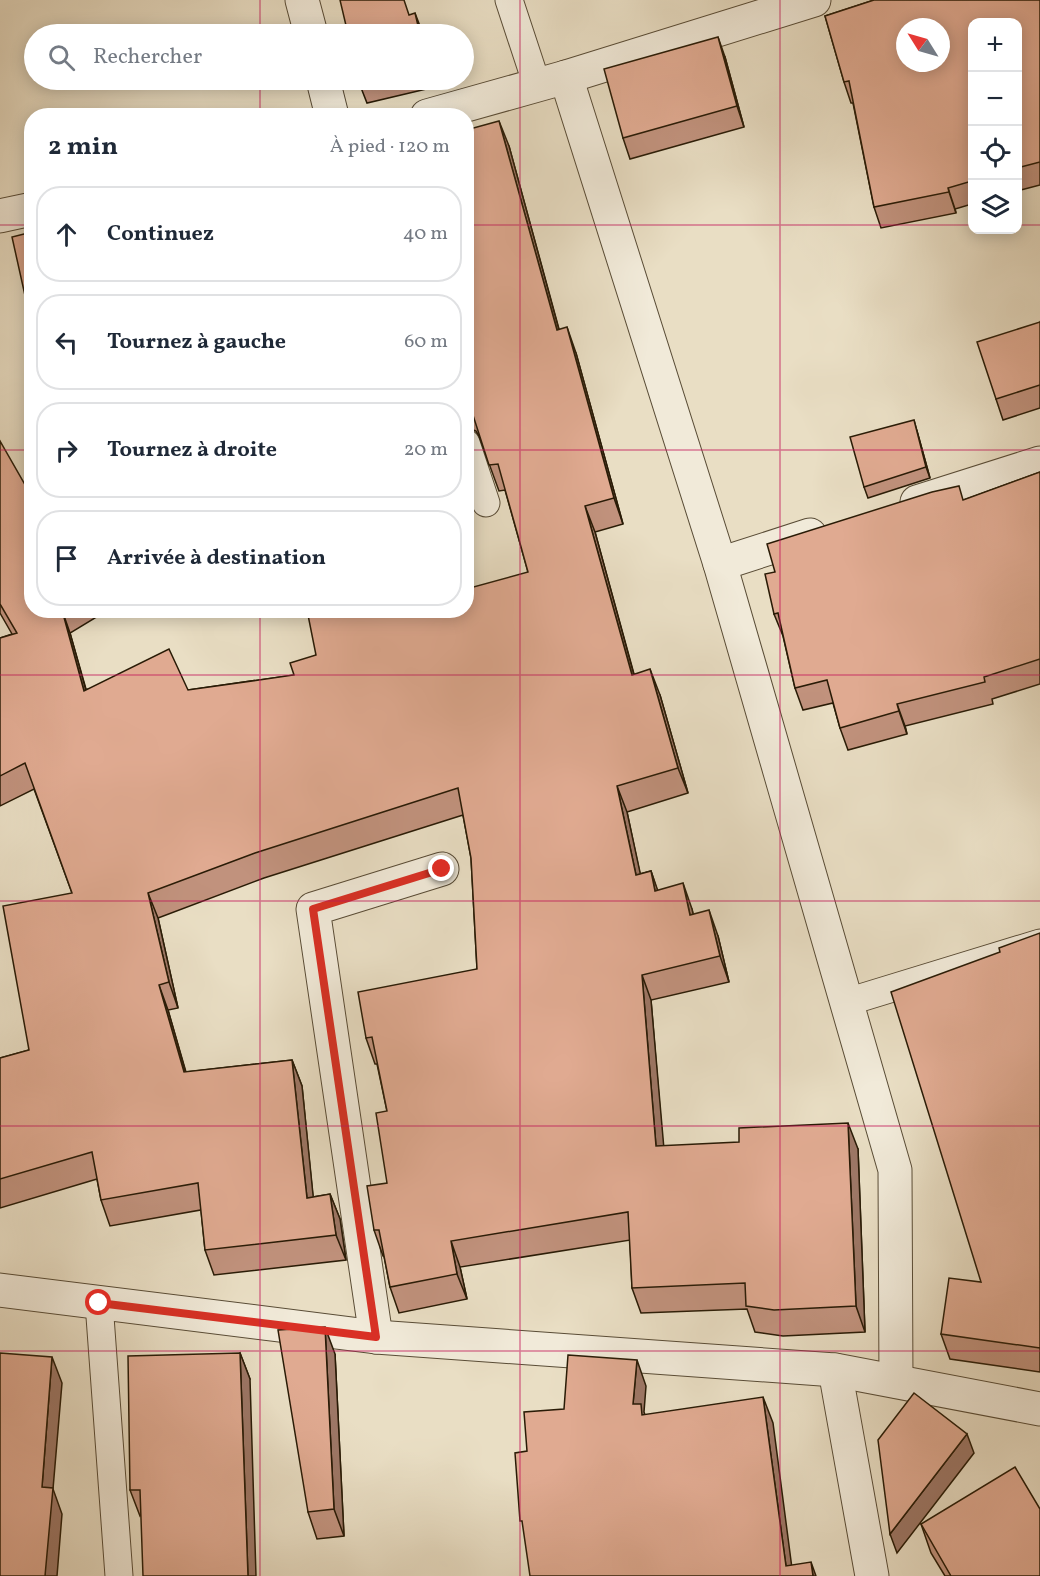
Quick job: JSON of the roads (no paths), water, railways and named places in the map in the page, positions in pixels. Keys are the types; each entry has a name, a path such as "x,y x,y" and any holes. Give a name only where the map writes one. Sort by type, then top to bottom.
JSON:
{"street":[{"path":"302,0 308,24"},
{"path":"455,108 814,0"},
{"path":"551,81 720,564 895,1170 896,1381"},
{"path":"326,90 330,108"},
{"path":"0,216 24,211"},
{"path":"892,510 1040,463"},
{"path":"720,564 834,528"},
{"path":"376,1337 313,909 442,869"},
{"path":"0,1290 376,1337 835,1370 1040,1409"},
{"path":"835,1370 872,1576"}],"lane":[{"path":"509,0 551,81"},
{"path":"474,467 486,503"},
{"path":"847,1002 1040,943"},
{"path":"99,1303 119,1576"}]}
